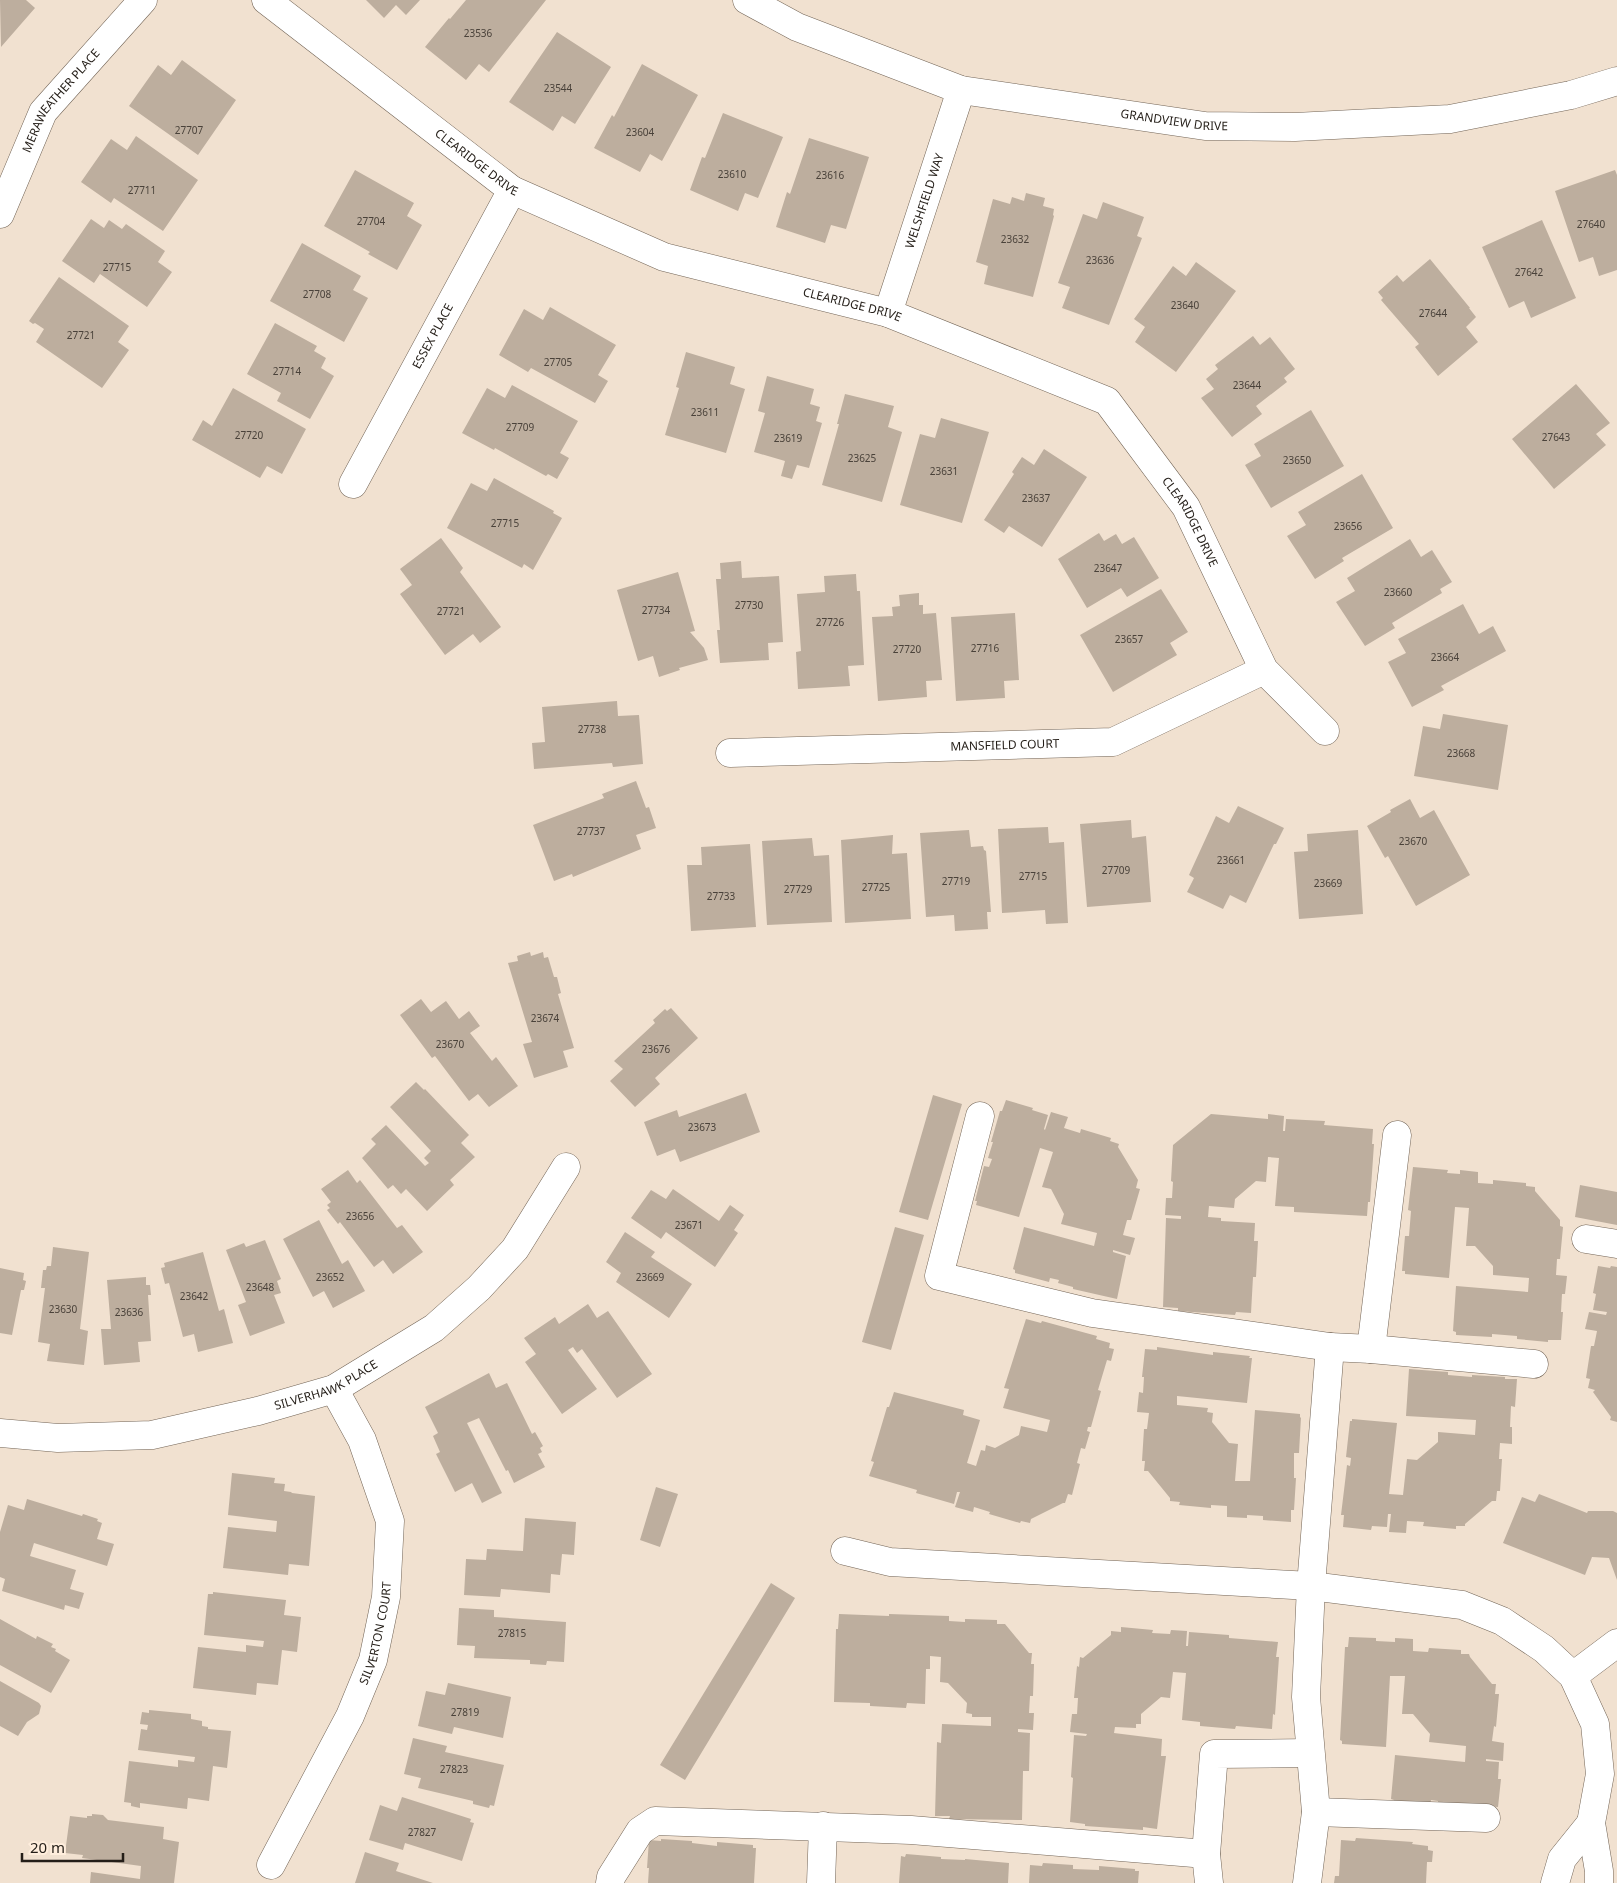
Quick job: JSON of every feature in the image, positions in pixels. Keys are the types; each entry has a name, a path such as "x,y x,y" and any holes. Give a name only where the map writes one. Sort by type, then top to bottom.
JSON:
{"street":[{"name":"MERAWEATHER PLACE","path":"0,214 43,112 143,0"},
{"name":"CLEARIDGE DRIVE","path":"266,0 512,190 664,257 888,313 1108,401 1186,507 1264,670 1325,731"},
{"name":"GRANDVIEW DRIVE","path":"747,0 797,26 961,90 1205,126 1295,127 1450,119 1571,95 1617,80"},
{"name":"WELSHFIELD WAY","path":"888,313 961,90"},
{"name":"ESSEX PLACE","path":"354,484 512,190"},
{"name":"MANSFIELD COURT","path":"730,753 1113,742 1264,670"},
{"path":"980,1116 939,1276 1092,1313 1330,1347 1534,1364"},
{"path":"1371,1349 1397,1135"},
{"name":"SILVERHAWK PLACE","path":"0,1433 58,1438 152,1435 258,1411 334,1389 434,1328 479,1288 515,1249 566,1167"},
{"path":"1586,1239 1617,1244"},
{"path":"1307,1883 1316,1812 1306,1697 1312,1586 1330,1347"},
{"name":"SILVERTON COURT","path":"271,1865 350,1716 374,1660 386,1598 390,1521 362,1440 334,1389"},
{"path":"845,1551 890,1562 1312,1586 1462,1605 1502,1621 1544,1649 1573,1676 1595,1724 1600,1774 1591,1823 1599,1871 1599,1883"},
{"path":"1573,1676 1617,1643"},
{"path":"1209,1883 1206,1854 1214,1754 1310,1753"},
{"path":"1316,1812 1486,1818"},
{"path":"610,1883 640,1831 655,1821 702,1821 911,1830 1206,1854"},
{"path":"1555,1883 1562,1859 1591,1823"},
{"path":"822,1883 823,1826"}],"building":[{"path":"0,0 26,0 35,8 1,47"},
{"path":"366,0 420,0 406,15 396,5 384,18"},
{"path":"466,0 546,0 489,72 479,64 466,80 425,47"},
{"path":"557,32 611,67 575,124 562,116 553,131 509,102"},
{"path":"182,60 236,100 198,155 129,106 158,65 171,75"},
{"path":"642,64 698,95 662,161 650,154 640,172 594,148 612,115 614,117"},
{"path":"723,113 783,137 758,198 745,193 738,211 690,190 702,157 705,158"},
{"path":"136,136 198,180 163,231 114,198 111,203 81,182 111,139 127,150"},
{"path":"809,138 869,157 846,229 831,225 825,243 776,227 787,192 790,194"},
{"path":"355,170 414,203 407,216 422,225 397,270 324,226"},
{"path":"1615,170 1617,175 1617,270 1599,276 1593,257 1579,262 1555,191"},
{"path":"1026,193 1045,198 1043,206 1054,209 1054,216 1033,297 984,284 988,266 976,262 993,199 1010,204 1012,197 1024,201"},
{"path":"1103,202 1144,217 1137,236 1142,238 1109,325 1062,308 1070,287 1058,283 1083,214 1097,219"},
{"path":"91,219 104,228 109,220 122,229 126,224 165,251 158,262 172,272 147,307 100,274 94,283 62,261"},
{"path":"1542,220 1576,298 1531,318 1524,301 1509,308 1482,247"},
{"path":"302,243 361,276 353,290 368,298 344,342 270,301"},
{"path":"1430,259 1476,317 1466,327 1478,342 1438,376 1415,347 1419,344 1381,300 1383,298 1378,292 1397,275 1403,282"},
{"path":"1196,262 1236,291 1176,372 1135,342 1145,327 1134,319 1173,266 1186,276"},
{"path":"59,277 129,326 118,342 129,350 102,388 36,342 44,329 29,321"},
{"path":"550,307 616,345 598,375 608,381 595,403 531,368 528,372 499,355 524,309 543,320"},
{"path":"275,323 317,346 314,351 326,358 321,368 334,376 310,419 277,401 281,393 247,374"},
{"path":"1253,336 1260,345 1270,337 1295,369 1284,378 1287,382 1256,406 1262,414 1232,437 1201,398 1214,389 1206,379 1218,369 1215,365"},
{"path":"686,352 735,367 730,384 745,389 726,453 665,435 679,388 676,387"},
{"path":"767,376 814,389 810,404 820,407 816,421 822,423 809,468 797,465 792,479 781,476 785,461 754,452 765,413 758,411"},
{"path":"1576,384 1610,423 1596,434 1606,445 1554,489 1512,439"},
{"path":"512,385 578,421 560,453 569,458 557,479 548,474 546,476 495,448 494,450 462,433 487,388 505,398"},
{"path":"233,388 306,429 282,474 267,466 260,478 192,440 203,420 212,426"},
{"path":"845,394 894,406 888,427 902,432 882,502 822,485 839,424 837,424"},
{"path":"1311,410 1344,466 1271,508 1245,465 1261,456 1254,444"},
{"path":"941,418 989,432 962,523 900,505 920,434 935,438"},
{"path":"1044,449 1087,477 1042,547 1009,526 1004,533 984,520 1014,474 1012,472 1022,457 1034,465"},
{"path":"1362,474 1393,528 1342,558 1344,561 1315,579 1287,536 1306,525 1298,512"},
{"path":"494,478 554,511 553,513 562,518 533,570 524,564 522,568 447,528 471,483 487,491"},
{"path":"1099,533 1104,541 1116,534 1122,544 1134,537 1159,578 1127,597 1121,588 1087,608 1058,559"},
{"path":"441,538 463,568 460,572 501,627 480,643 473,634 445,655 400,594 412,585 400,569"},
{"path":"1410,539 1421,557 1432,550 1452,582 1440,589 1442,593 1392,623 1395,628 1365,646 1336,602 1355,591 1347,578"},
{"path":"741,561 742,578 779,576 783,642 768,643 769,660 720,663 717,630 720,630 716,579 721,579 720,563"},
{"path":"678,572 695,631 690,632 704,648 708,660 679,668 680,670 659,677 653,656 638,661 617,590"},
{"path":"856,574 857,591 860,591 864,665 848,666 850,686 798,689 796,652 801,651 797,594 825,592 824,576"},
{"path":"1161,589 1188,632 1170,643 1177,655 1113,692 1080,635"},
{"path":"919,593 919,605 923,605 923,614 936,613 942,680 926,681 927,697 878,701 872,617 893,616 892,607 900,606 899,595"},
{"path":"1463,604 1479,634 1493,626 1506,651 1441,686 1444,690 1412,707 1388,662 1406,653 1398,639"},
{"path":"1015,613 1019,680 1004,681 1005,698 956,701 951,617"},
{"path":"617,701 618,716 639,715 643,764 613,767 612,763 534,769 532,743 545,742 542,707"},
{"path":"1443,714 1508,725 1498,790 1414,776 1423,726 1440,729"},
{"path":"636,781 646,808 649,807 656,828 636,835 641,849 573,877 572,874 554,881 533,825 604,798 602,794"},
{"path":"1410,799 1420,818 1434,810 1470,875 1416,906 1388,856 1385,858 1367,826"},
{"path":"1238,806 1284,828 1276,844 1274,844 1246,903 1230,895 1223,909 1187,892 1194,878 1189,875 1216,816 1229,823"},
{"path":"1131,820 1132,838 1146,836 1151,902 1087,907 1080,824"},
{"path":"1048,827 1049,843 1064,842 1068,923 1046,924 1045,910 1002,913 998,829"},
{"path":"969,830 971,847 983,846 986,851 991,912 987,912 988,929 955,931 954,915 926,917 920,833"},
{"path":"1358,830 1363,914 1299,919 1294,852 1308,851 1307,834"},
{"path":"893,835 892,854 907,853 911,919 845,923 841,840"},
{"path":"812,838 814,856 829,855 832,922 767,925 762,841"},
{"path":"750,844 756,927 691,931 687,865 702,865 701,847"},
{"path":"530,952 531,956 543,952 544,958 548,957 554,977 557,977 561,993 558,994 574,1048 563,1051 568,1067 534,1078 523,1044 532,1042 508,963 518,961 517,956"},
{"path":"421,999 431,1012 446,1001 459,1019 469,1011 480,1026 470,1033 492,1061 496,1057 518,1086 489,1107 478,1094 469,1101 435,1056 432,1058 400,1015"},
{"path":"671,1008 698,1038 655,1078 660,1084 635,1107 610,1081 623,1069 614,1061 655,1023 653,1020 665,1009 667,1011"},
{"path":"416,1082 469,1135 461,1143 475,1157 450,1180 454,1185 427,1211 406,1189 401,1194 393,1185 388,1189 362,1158 376,1144 371,1139 386,1125 425,1166 429,1163 424,1158 431,1151 390,1107"},
{"path":"746,1093 760,1132 680,1162 675,1149 657,1156 644,1122 677,1110 679,1117"},
{"path":"933,1095 962,1104 928,1220 899,1212"},
{"path":"1006,1100 1033,1108 1032,1110 1048,1115 1045,1130 1051,1112 1068,1117 1064,1128 1080,1133 1081,1129 1111,1138 1110,1141 1119,1144 1118,1147 1138,1180 1136,1188 1140,1189 1131,1220 1127,1220 1123,1235 1135,1238 1130,1255 1113,1250 1113,1252 1126,1256 1117,1299 1073,1289 1073,1287 1058,1283 1059,1280 1050,1278 1049,1282 1015,1273 1013,1269 1024,1227 1094,1246 1097,1233 1061,1224 1064,1214 1051,1189 1042,1187 1053,1152 1040,1148 1019,1217 976,1205 977,1201 975,1201 984,1166 989,1167 992,1159 988,1158 993,1142 991,1142 1000,1111 1002,1111"},
{"path":"1211,1114 1268,1119 1268,1114 1284,1116 1283,1131 1285,1131 1286,1119 1325,1121 1324,1125 1373,1129 1372,1144 1374,1144 1370,1202 1368,1202 1367,1216 1294,1212 1294,1207 1275,1206 1279,1158 1268,1157 1266,1182 1256,1181 1235,1199 1234,1208 1209,1206 1208,1217 1221,1218 1221,1221 1255,1223 1254,1241 1258,1241 1251,1313 1236,1312 1235,1315 1178,1311 1178,1308 1163,1307 1166,1218 1181,1219 1181,1216 1165,1215 1166,1198 1172,1198 1173,1145"},
{"path":"1413,1167 1448,1170 1447,1173 1460,1174 1460,1170 1478,1172 1478,1183 1493,1184 1493,1180 1526,1183 1526,1186 1535,1187 1535,1191 1560,1220 1560,1226 1563,1227 1560,1259 1557,1259 1556,1275 1567,1276 1565,1294 1562,1294 1561,1340 1548,1340 1548,1342 1517,1339 1517,1336 1492,1334 1492,1337 1456,1335 1456,1332 1453,1331 1456,1286 1528,1292 1529,1278 1493,1275 1493,1266 1475,1246 1466,1246 1469,1208 1455,1207 1449,1278 1405,1274 1405,1271 1402,1271 1405,1236 1409,1236 1411,1211 1408,1210"},
{"path":"348,1170 357,1183 360,1180 397,1228 402,1225 423,1252 393,1274 383,1260 374,1267 340,1222 338,1224 327,1210 330,1208 327,1205 331,1202 321,1189"},
{"path":"1580,1185 1617,1192 1617,1225 1575,1217"},
{"path":"673,1189 719,1221 730,1205 744,1215 734,1230 738,1233 715,1267 666,1232 661,1239 631,1218 651,1190 666,1199"},
{"path":"319,1220 342,1264 348,1260 365,1291 333,1308 324,1291 313,1297 283,1239"},
{"path":"895,1227 924,1235 891,1350 862,1342"},
{"path":"625,1232 655,1252 651,1257 692,1284 669,1318 616,1282 621,1273 606,1262"},
{"path":"265,1240 281,1279 277,1281 281,1293 274,1295 285,1323 250,1336 238,1305 246,1302 226,1250 244,1243 246,1247"},
{"path":"53,1247 89,1252 80,1329 88,1331 84,1365 47,1361 50,1344 38,1342 45,1288 41,1288 43,1270 46,1270 47,1266 51,1266"},
{"path":"203,1252 219,1311 224,1309 233,1343 198,1352 194,1334 183,1337 169,1283 165,1284 161,1268 165,1267 164,1263"},
{"path":"1598,1266 1617,1267 1617,1422 1610,1420 1611,1417 1593,1392 1595,1390 1588,1388 1590,1379 1586,1378 1591,1346 1594,1346 1597,1331 1585,1329 1589,1312 1606,1315 1607,1312 1593,1310 1596,1294 1593,1293"},
{"path":"0,1268 24,1273 23,1280 26,1281 24,1290 21,1290 12,1335 0,1333"},
{"path":"146,1277 146,1285 150,1285 151,1295 148,1295 151,1341 138,1342 140,1362 104,1365 101,1329 111,1329 107,1280"},
{"path":"588,1304 597,1318 608,1311 652,1374 617,1398 582,1349 577,1353 573,1347 568,1350 597,1389 562,1414 525,1362 536,1354 524,1338 555,1317 559,1324"},
{"path":"1026,1319 1041,1323 1042,1321 1097,1336 1096,1339 1110,1343 1109,1348 1114,1349 1111,1361 1107,1360 1098,1390 1101,1391 1091,1427 1088,1427 1087,1431 1090,1432 1085,1449 1081,1448 1077,1463 1080,1464 1072,1495 1068,1494 1065,1503 1031,1519 1030,1523 1021,1521 1020,1523 989,1514 990,1512 974,1507 973,1512 955,1507 960,1492 957,1492 954,1504 916,1493 917,1490 869,1476 874,1462 871,1461 887,1407 889,1407 894,1392 964,1410 963,1415 980,1420 967,1463 976,1466 981,1450 985,1451 986,1445 995,1448 1019,1435 1021,1426 1047,1432 1050,1420 1003,1408 1009,1389 1004,1388"},
{"path":"1157,1347 1213,1355 1213,1352 1250,1356 1249,1358 1252,1358 1247,1403 1177,1396 1177,1405 1208,1408 1207,1412 1213,1413 1212,1422 1229,1443 1238,1444 1235,1481 1250,1481 1255,1410 1300,1414 1299,1453 1294,1453 1294,1478 1296,1478 1294,1510 1291,1510 1291,1522 1263,1520 1263,1516 1247,1515 1247,1518 1227,1517 1227,1506 1211,1505 1211,1508 1179,1505 1180,1502 1170,1501 1170,1498 1148,1471 1144,1471 1145,1461 1142,1461 1144,1429 1147,1429 1149,1413 1137,1412 1139,1392 1143,1393 1144,1377 1142,1377 1145,1349 1157,1350"},
{"path":"1409,1369 1448,1372 1448,1375 1517,1379 1515,1407 1511,1406 1510,1427 1512,1427 1512,1444 1500,1443 1499,1459 1502,1459 1500,1491 1497,1491 1496,1501 1492,1501 1465,1526 1456,1526 1456,1529 1423,1526 1424,1522 1407,1521 1406,1533 1389,1532 1391,1514 1388,1514 1387,1527 1372,1526 1371,1530 1343,1527 1344,1515 1341,1515 1347,1465 1350,1466 1351,1458 1346,1457 1350,1421 1352,1419 1397,1423 1389,1494 1403,1495 1407,1459 1417,1460 1438,1442 1438,1432 1475,1435 1476,1420 1406,1416"},
{"path":"489,1373 496,1388 507,1383 532,1434 535,1432 543,1446 540,1448 542,1452 538,1454 545,1467 514,1483 479,1418 467,1423 502,1493 482,1503 472,1483 455,1492 436,1454 440,1452 433,1436 438,1433 425,1407"},
{"path":"232,1473 275,1478 274,1483 285,1484 284,1491 315,1496 309,1566 289,1564 288,1575 223,1568 228,1527 276,1532 277,1521 228,1515"},
{"path":"656,1487 678,1494 660,1547 640,1540"},
{"path":"1539,1494 1587,1513 1588,1511 1613,1511 1617,1513 1617,1580 1609,1558 1592,1557 1585,1575 1503,1543 1522,1497 1535,1502"},
{"path":"27,1499 98,1519 97,1521 102,1523 97,1539 114,1544 107,1566 34,1543 30,1556 76,1570 70,1589 84,1593 79,1609 65,1605 64,1610 2,1591 5,1579 0,1577 0,1532 8,1505 24,1510"},
{"path":"525,1518 576,1522 574,1555 562,1554 560,1575 551,1574 550,1593 501,1589 500,1597 464,1595 466,1559 486,1560 487,1549 523,1551"},
{"path":"771,1583 795,1598 685,1780 660,1765"},
{"path":"213,1592 286,1600 284,1615 301,1617 297,1652 282,1650 278,1685 257,1683 256,1695 193,1688 198,1647 246,1652 246,1645 263,1647 264,1641 204,1635 208,1594 213,1594"},
{"path":"459,1608 494,1610 494,1617 566,1622 564,1662 547,1661 546,1665 530,1664 530,1660 474,1658 475,1646 457,1645"},
{"path":"839,1614 949,1616 949,1621 965,1622 965,1619 997,1620 997,1624 1005,1624 1029,1653 1032,1653 1031,1664 1034,1664 1033,1696 1030,1696 1029,1713 1034,1713 1033,1730 1018,1729 1018,1732 1030,1733 1029,1771 1023,1771 1022,1820 949,1819 950,1816 935,1816 937,1742 941,1743 942,1724 991,1726 991,1717 972,1717 972,1714 966,1713 967,1703 948,1683 940,1682 941,1657 930,1656 930,1669 926,1669 925,1704 907,1703 906,1708 870,1706 870,1703 834,1702 836,1629 838,1629"},
{"path":"0,1619 36,1639 37,1636 53,1644 51,1647 56,1649 55,1651 70,1660 51,1693 0,1665"},
{"path":"1121,1627 1153,1630 1152,1633 1170,1634 1171,1630 1187,1631 1186,1646 1188,1646 1189,1632 1278,1642 1276,1657 1279,1657 1275,1715 1273,1714 1272,1729 1236,1726 1235,1729 1200,1726 1200,1722 1182,1720 1186,1673 1173,1672 1170,1698 1161,1697 1141,1714 1141,1724 1136,1724 1136,1728 1115,1727 1114,1733 1162,1739 1161,1756 1166,1756 1157,1829 1143,1827 1143,1830 1085,1826 1085,1824 1070,1822 1074,1735 1086,1736 1087,1734 1070,1732 1072,1714 1077,1714 1078,1698 1074,1698 1077,1666 1079,1667 1080,1657 1083,1658 1111,1635 1111,1631 1121,1632"},
{"path":"1349,1637 1376,1638 1376,1641 1395,1642 1395,1638 1413,1639 1413,1651 1428,1652 1429,1648 1461,1650 1461,1654 1469,1654 1492,1684 1496,1684 1495,1694 1499,1694 1496,1727 1494,1726 1492,1741 1504,1743 1503,1761 1486,1759 1486,1761 1499,1762 1498,1779 1501,1779 1498,1807 1438,1803 1438,1801 1431,1800 1430,1806 1394,1802 1391,1799 1395,1755 1465,1762 1466,1746 1429,1742 1430,1734 1413,1714 1402,1714 1405,1676 1390,1676 1386,1747 1342,1744 1340,1740 1345,1647 1348,1647"},
{"path":"0,1681 39,1703 41,1706 39,1714 27,1722 18,1736 0,1726"},
{"path":"448,1683 511,1697 503,1738 454,1727 452,1734 418,1726 426,1691 445,1695"},
{"path":"149,1710 191,1714 191,1719 202,1721 202,1726 208,1727 208,1729 231,1731 227,1768 213,1766 209,1801 188,1798 187,1809 140,1803 140,1808 131,1806 131,1803 124,1802 129,1761 178,1767 178,1760 194,1762 195,1757 138,1750 141,1729 147,1730 148,1725 140,1724 142,1712 149,1713"},
{"path":"413,1738 447,1746 445,1752 504,1765 494,1806 490,1805 489,1808 473,1804 473,1801 418,1788 421,1778 404,1774"},
{"path":"402,1797 471,1819 470,1822 474,1823 462,1861 405,1843 403,1850 369,1840 380,1805 397,1811"},
{"path":"92,1814 103,1815 108,1820 164,1827 163,1839 179,1842 174,1883 90,1883 91,1872 140,1879 141,1866 82,1858 83,1855 65,1853 70,1816 87,1818 87,1816 92,1816"},
{"path":"1356,1838 1413,1842 1412,1844 1428,1846 1428,1850 1433,1851 1432,1862 1427,1862 1426,1883 1334,1883 1335,1876 1339,1876 1341,1840 1355,1841"},
{"path":"661,1839 692,1841 692,1843 717,1846 717,1842 753,1845 753,1848 756,1848 754,1883 648,1883 649,1840 661,1841"},
{"path":"365,1852 399,1863 396,1871 433,1883 355,1883"},
{"path":"906,1854 941,1857 941,1859 1009,1863 1008,1883 899,1883 901,1856 905,1857"},
{"path":"1043,1863 1073,1865 1073,1869 1099,1870 1099,1866 1135,1869 1135,1871 1139,1871 1138,1883 1029,1883 1030,1865 1042,1866"}]}
